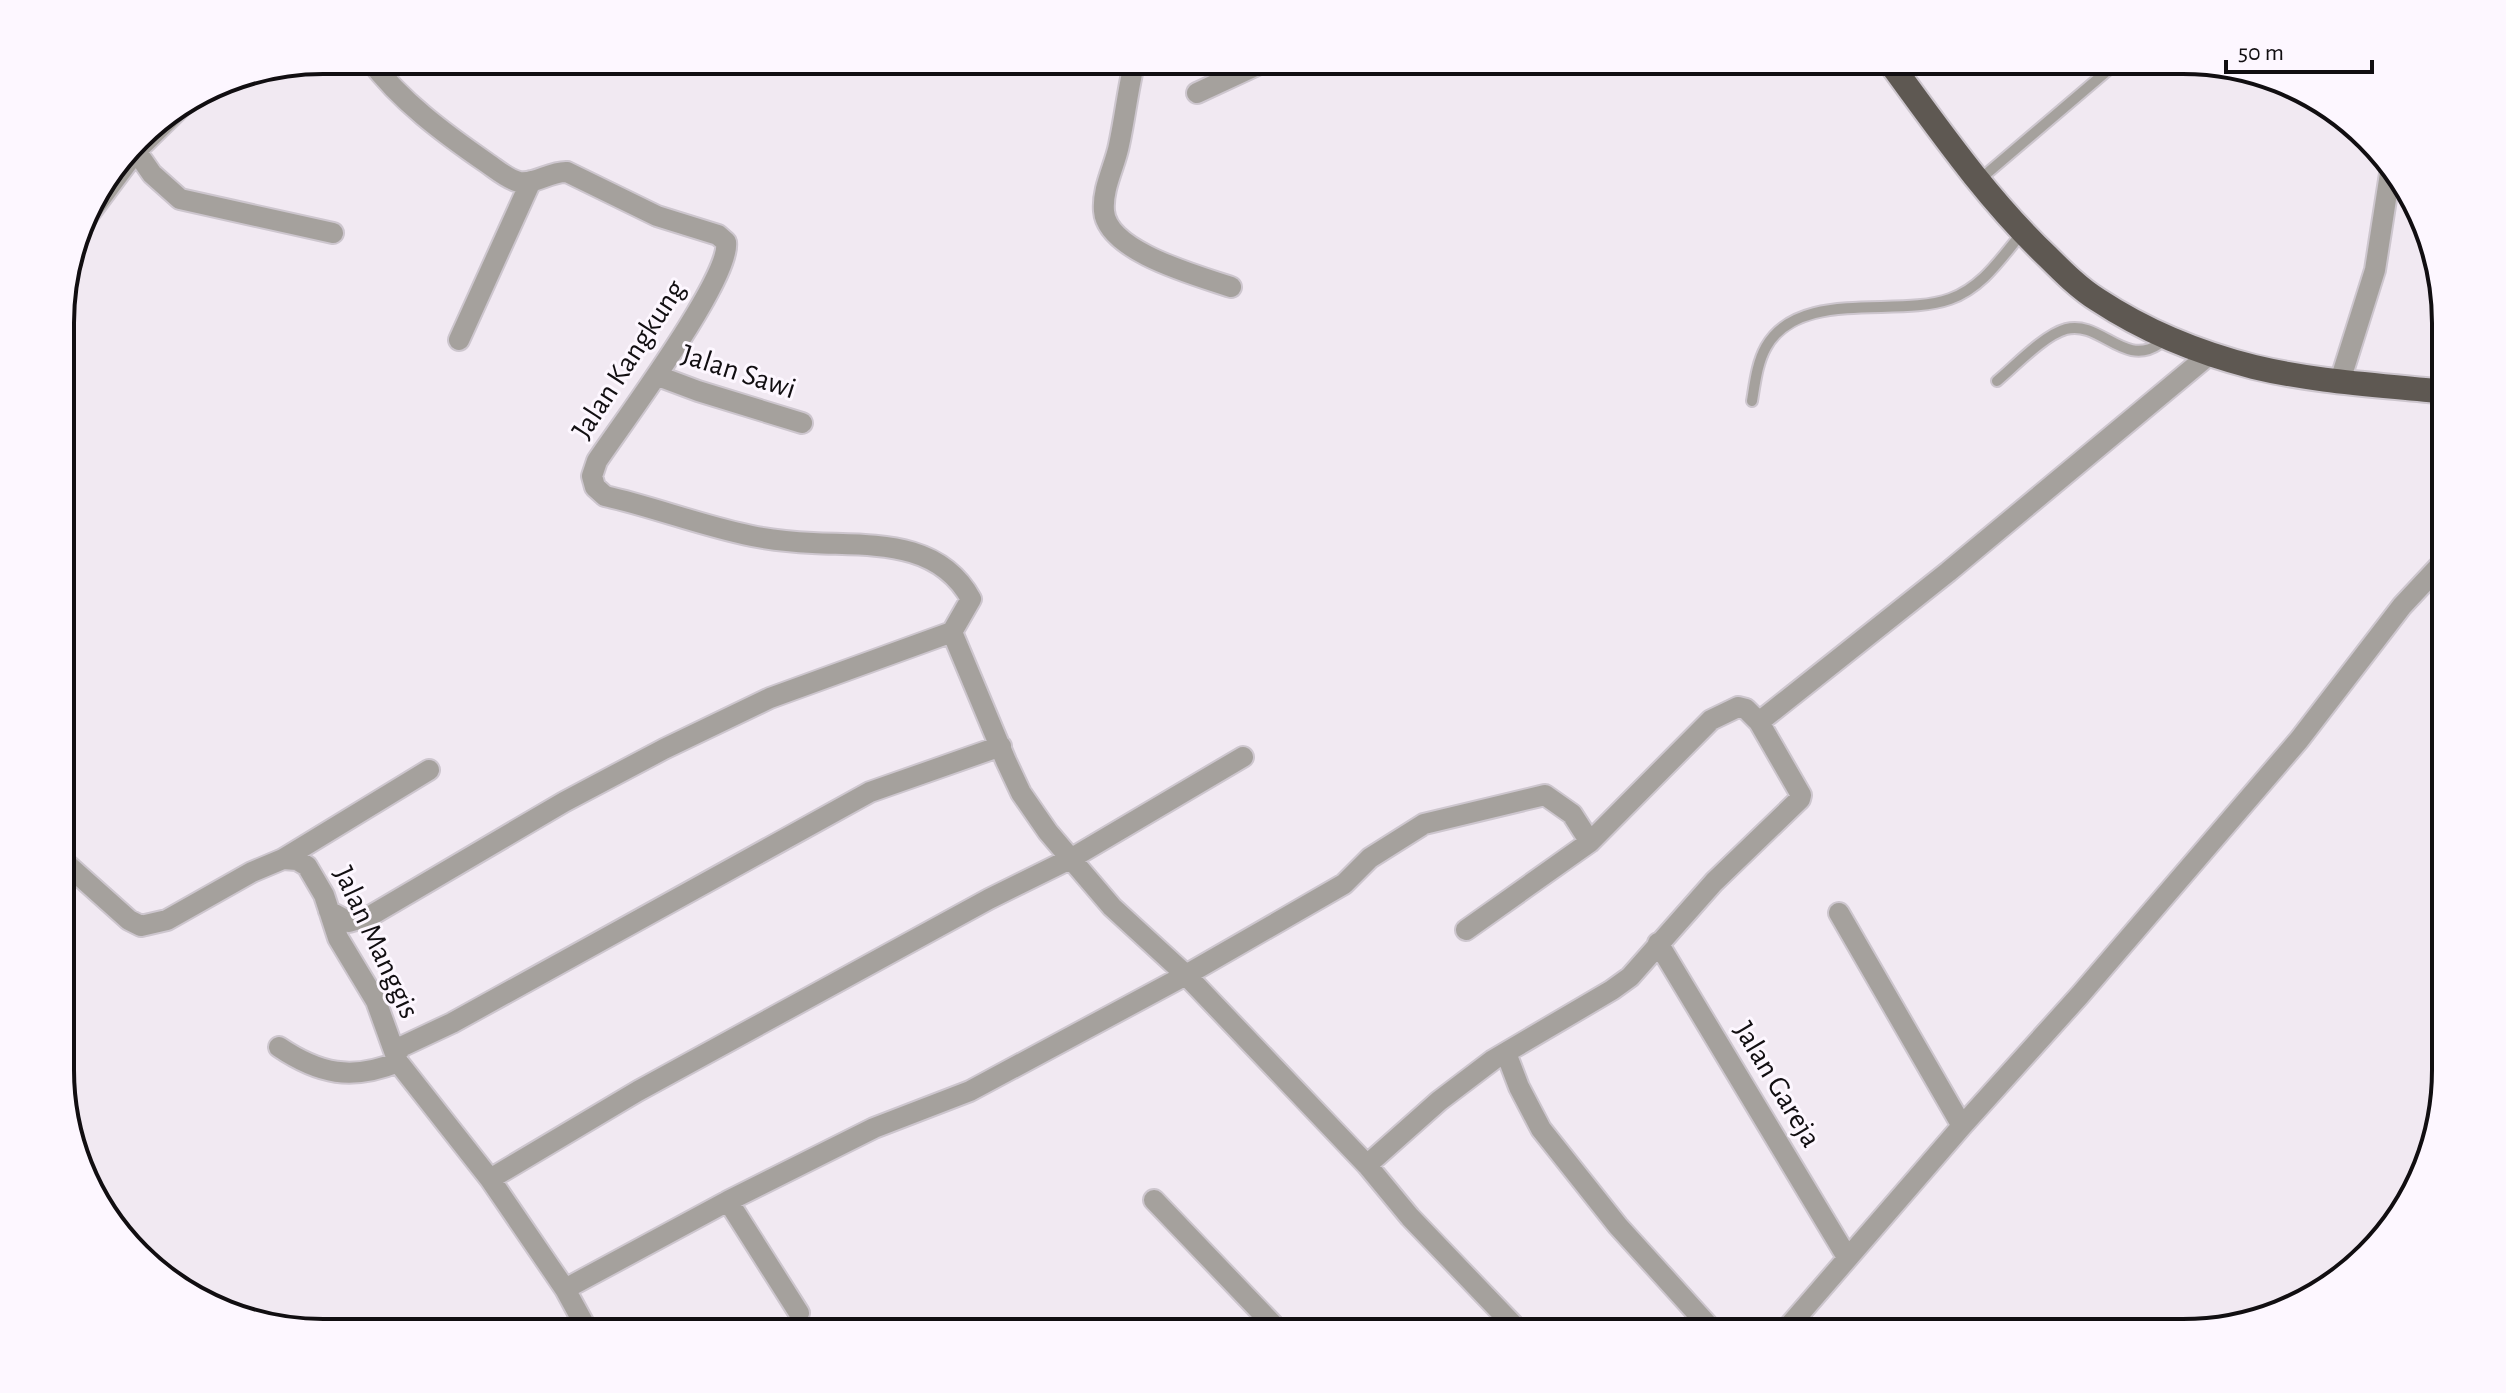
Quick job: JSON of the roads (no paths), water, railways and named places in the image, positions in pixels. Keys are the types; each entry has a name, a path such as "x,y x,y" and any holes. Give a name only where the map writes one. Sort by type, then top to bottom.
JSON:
{"highway":[{"path":"1898,74 1977,181 2022,233 2096,299 2158,334 2254,367 2340,381 2431,391"}],"street":[{"path":"380,74 452,139 509,178 518,182 531,181 459,340"},
{"path":"1132,74 1119,147 1106,190 1105,216 1111,228 1141,253 1164,265 1231,287"},
{"path":"1197,93 1238,74"},
{"path":"139,156 152,174 180,199 333,233"},
{"name":"Jalan Kangkung","path":"531,181 567,172 657,216 718,235 726,242 727,248 719,270 658,376 597,461 592,476 599,492 752,536 810,543 869,544 903,548 920,554 946,569 971,599 952,632"},
{"path":"2340,381 2375,270 2389,183"},
{"path":"1759,722 1948,572 2210,354"},
{"name":"Jalan Sawi","path":"658,376 802,423"},
{"path":"1795,1318 2091,983 2299,740 2402,606 2431,575"},
{"path":"329,911 346,921 370,916 564,802 664,749 770,698 952,632 1021,793 1048,832 1112,907 1186,975 1367,1165 1410,1217 1507,1318"},
{"path":"1367,1165 1439,1101 1506,1053 1630,977 1714,882 1801,795 1759,722 1746,709 1738,707 1711,720 1590,842 1466,930"},
{"path":"279,1047 304,1064 339,1073 382,1069 396,1058 403,1046 452,1023 870,792 1001,746"},
{"path":"490,1179 638,1091 989,899 1072,858 1243,757"},
{"path":"74,871 129,920 141,926 157,924 252,872 283,859 429,770"},
{"path":"565,1289 728,1201 874,1128 970,1091 1186,975 1344,884 1370,858 1424,824 1545,795 1572,814 1590,842"},
{"name":"Jalan Manggis","path":"283,859 297,860 307,866 319,883 343,947 376,1001 396,1058 490,1179 565,1289 581,1319"},
{"path":"1839,913 1962,1126"},
{"name":"Jalan Gareja","path":"1658,943 1847,1257"},
{"path":"1506,1053 1519,1087 1541,1129 1618,1226 1702,1318"},
{"path":"1154,1200 1267,1318"},
{"path":"728,1201 799,1313"}],"lane":[{"path":"1977,181 2103,74"},
{"path":"1752,401 1767,344 1802,316 1838,309 1926,305 1951,298 1970,289 1989,273 2022,233"},
{"path":"1997,381 2049,337 2069,328 2083,328 2126,350 2137,351 2152,349 2159,344 2158,334"}]}
